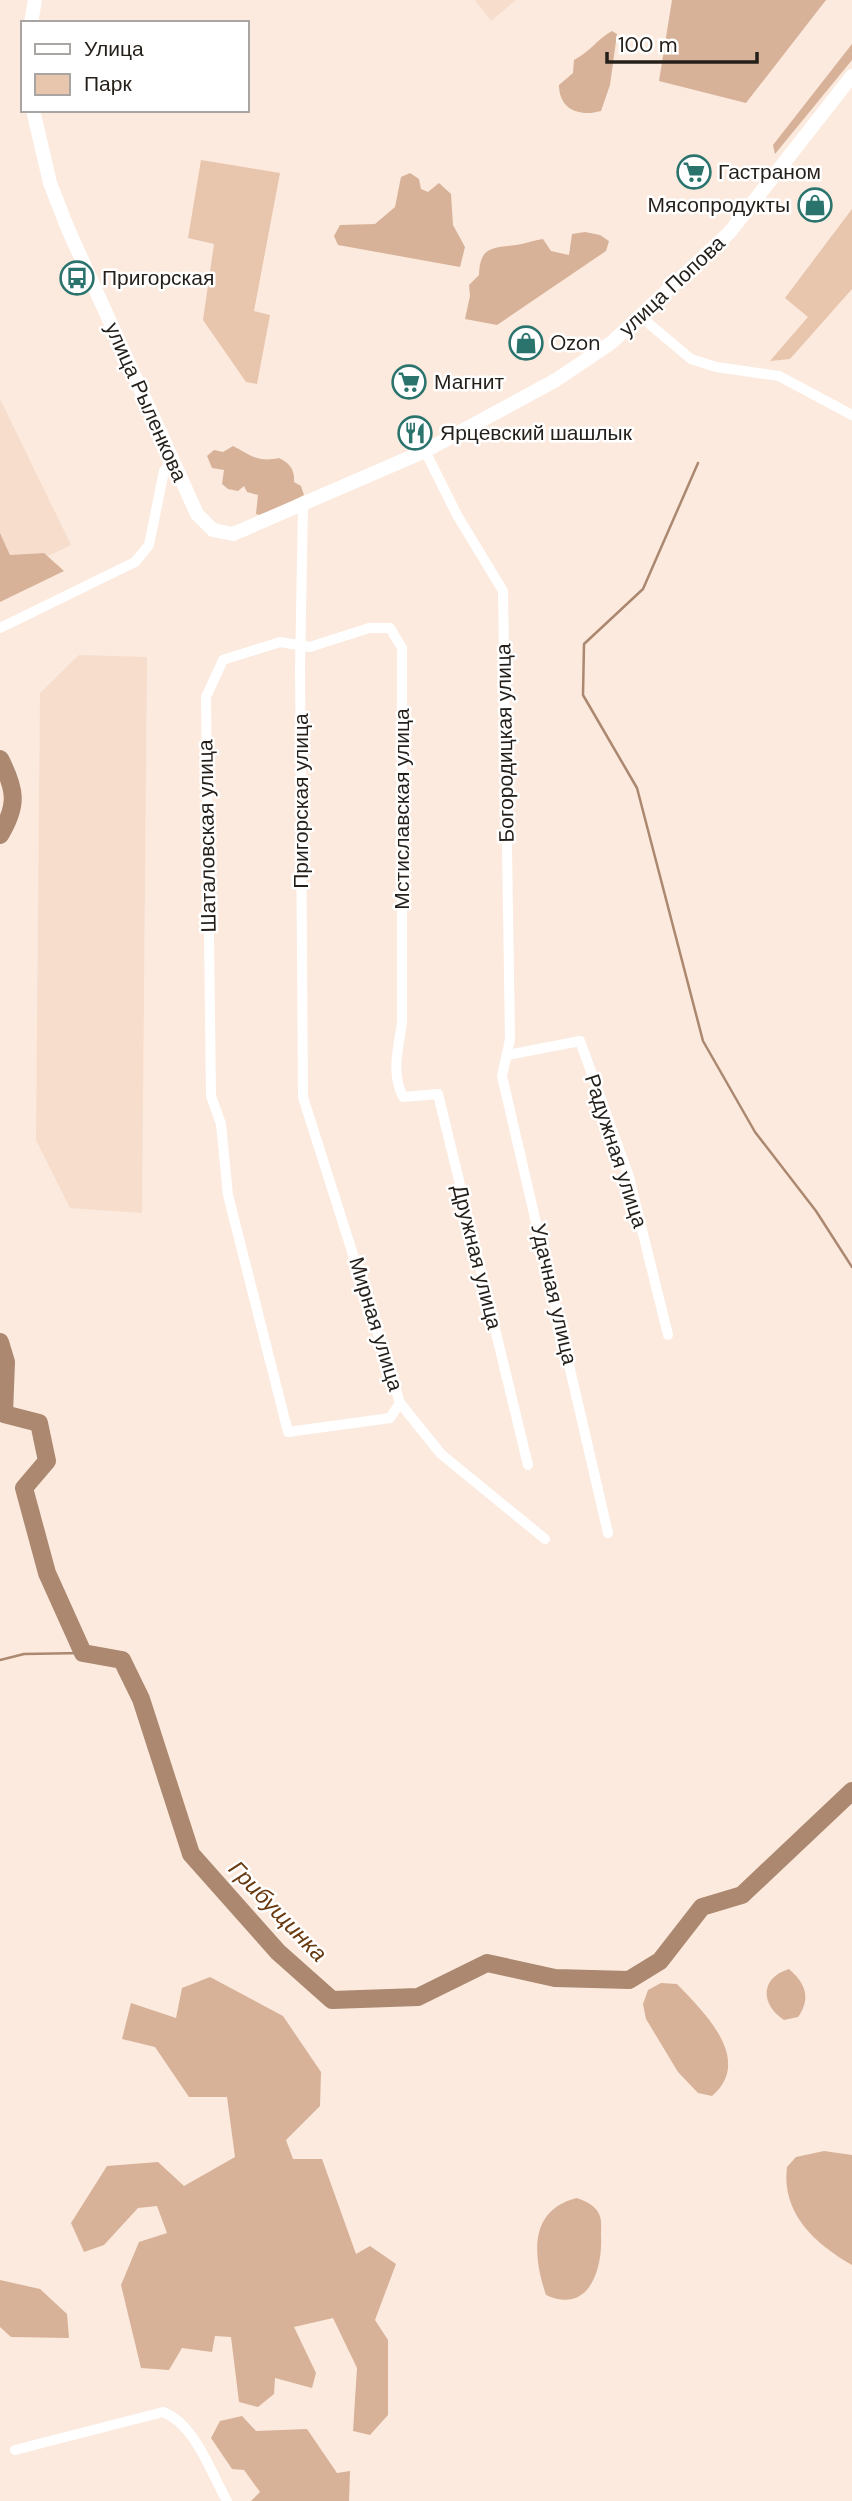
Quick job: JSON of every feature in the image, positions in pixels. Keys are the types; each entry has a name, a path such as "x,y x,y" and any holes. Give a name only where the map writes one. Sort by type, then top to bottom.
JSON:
{"street":[{"path":"32,21 35,0"},
{"name":"улица Попова","path":"212,530 233,534 425,451 556,380 611,343 729,233 852,76"},
{"name":"улица Рыленкова","path":"33,112 50,183 68,229 198,514 212,530"},
{"path":"641,317 691,359 787,378 852,415"},
{"name":"Богородицкая улица","path":"425,451 457,515 503,591 507,1055"},
{"path":"0,628 135,562 149,545 164,471 173,461"},
{"name":"Пригорская улица","path":"303,506 300,644 303,1097"},
{"name":"Мстиславская улица","path":"300,644 310,647 369,628 390,628 402,648 402,1023 396,1066 398,1086"},
{"name":"Шаталовская улица","path":"300,644 281,642 223,660 206,697 211,1096 221,1124 228,1195 288,1432 390,1418 400,1403"},
{"name":"Радужная улица","path":"507,1055 580,1041 629,1177 668,1335"},
{"name":"Удачная улица","path":"507,1055 502,1076 608,1534"},
{"name":"Дружная улица","path":"398,1086 403,1097 438,1094 528,1465"},
{"name":"Мирная улица","path":"303,1097 400,1403 441,1454 544,1539"},
{"path":"15,2450 163,2412 175,2417 195,2442 227,2501"}],"shaded area":[{"path":"475,0 516,0 491,21"},
{"path":"672,0 826,0 746,103 659,81"},
{"path":"612,31 617,34 610,85 601,111 586,113 572,110 563,100 559,85 573,73 574,60"},
{"path":"852,44 852,60 775,154 773,145"},
{"path":"410,173 419,179 421,189 428,192 439,183 451,194 453,225 465,247 460,267 338,245 334,236 340,225 375,224 395,207 401,177"},
{"path":"585,232 600,235 609,241 606,251 497,325 465,319 470,296 469,285 479,275 482,258 489,250 543,239 551,251 569,255 572,234"},
{"path":"0,399 71,545 48,556 44,553 10,555 0,533"},
{"path":"233,446 259,459 279,458 286,462 291,467 294,482 301,486 304,495 264,516 256,514 258,495 247,492 244,486 238,491 228,489 222,484 224,470 212,468 207,456 214,450 223,452"},
{"path":"0,533 10,555 44,553 64,571 0,602"},
{"path":"79,655 147,657 142,1213 70,1208 36,1140 40,693"},
{"path":"789,1969 803,1986 805,1997 798,2017 784,2020 771,2007 767,1992 773,1979"},
{"path":"210,1977 283,2016 321,2072 320,2106 286,2140 293,2159 322,2159 356,2254 370,2246 396,2264 375,2320 388,2340 388,2415 370,2435 353,2431 357,2368 333,2318 294,2327 316,2373 312,2388 275,2378 274,2394 258,2407 239,2402 231,2337 215,2336 212,2352 182,2348 169,2370 141,2368 121,2285 139,2242 167,2233 157,2206 138,2208 104,2245 84,2252 71,2223 107,2166 158,2162 184,2186 235,2157 227,2097 189,2097 155,2047 122,2039 131,2003 176,2018 182,1988"},
{"path":"661,1983 677,1984 700,2008 727,2052 728,2067 724,2082 712,2096 698,2093 678,2072 646,2019 643,2004 648,1990"},
{"path":"824,2151 852,2155 852,2265 814,2237 795,2213 789,2199 787,2167 796,2157"},
{"path":"577,2198 592,2206 600,2216 599,2262 596,2274 583,2294 573,2299 561,2300 546,2295 538,2265 538,2236 550,2213 561,2204"},
{"path":"0,2280 40,2289 67,2314 69,2338 11,2337 0,2327"},
{"path":"242,2416 256,2431 307,2429 337,2473 350,2471 349,2501 251,2501 260,2492 244,2470 232,2469 211,2438 220,2421"}],"green space":[{"path":"201,160 280,173 254,311 270,315 257,384 246,382 203,320 214,244 188,238"},
{"path":"852,209 852,289 790,359 770,361 808,317 785,298"}],"waterway":[{"path":"698,463 643,589 584,644 583,695 637,788 703,1041 755,1132 816,1211 852,1267"},
{"name":"Грибущинка","path":"0,759 13,797 10,815 0,835"},
{"name":"Грибущинка","path":"0,1342 6,1362 4,1414 39,1423 47,1461 24,1488 47,1573 83,1653 122,1660 141,1699 191,1854 278,1952 332,2000 418,1997 487,1963 555,1978 629,1980 660,1961 702,1907 742,1895 852,1791"},
{"path":"0,1660 24,1654 83,1653"}],"place":[{"name":"Гастраном","path":"694,172"},
{"name":"Мясопродукты","path":"815,205"},
{"name":"Пригорская","path":"77,278"},
{"name":"Ozon","path":"526,343"},
{"name":"Магнит","path":"409,382"},
{"name":"Ярцевский шашлык","path":"415,433"}]}
